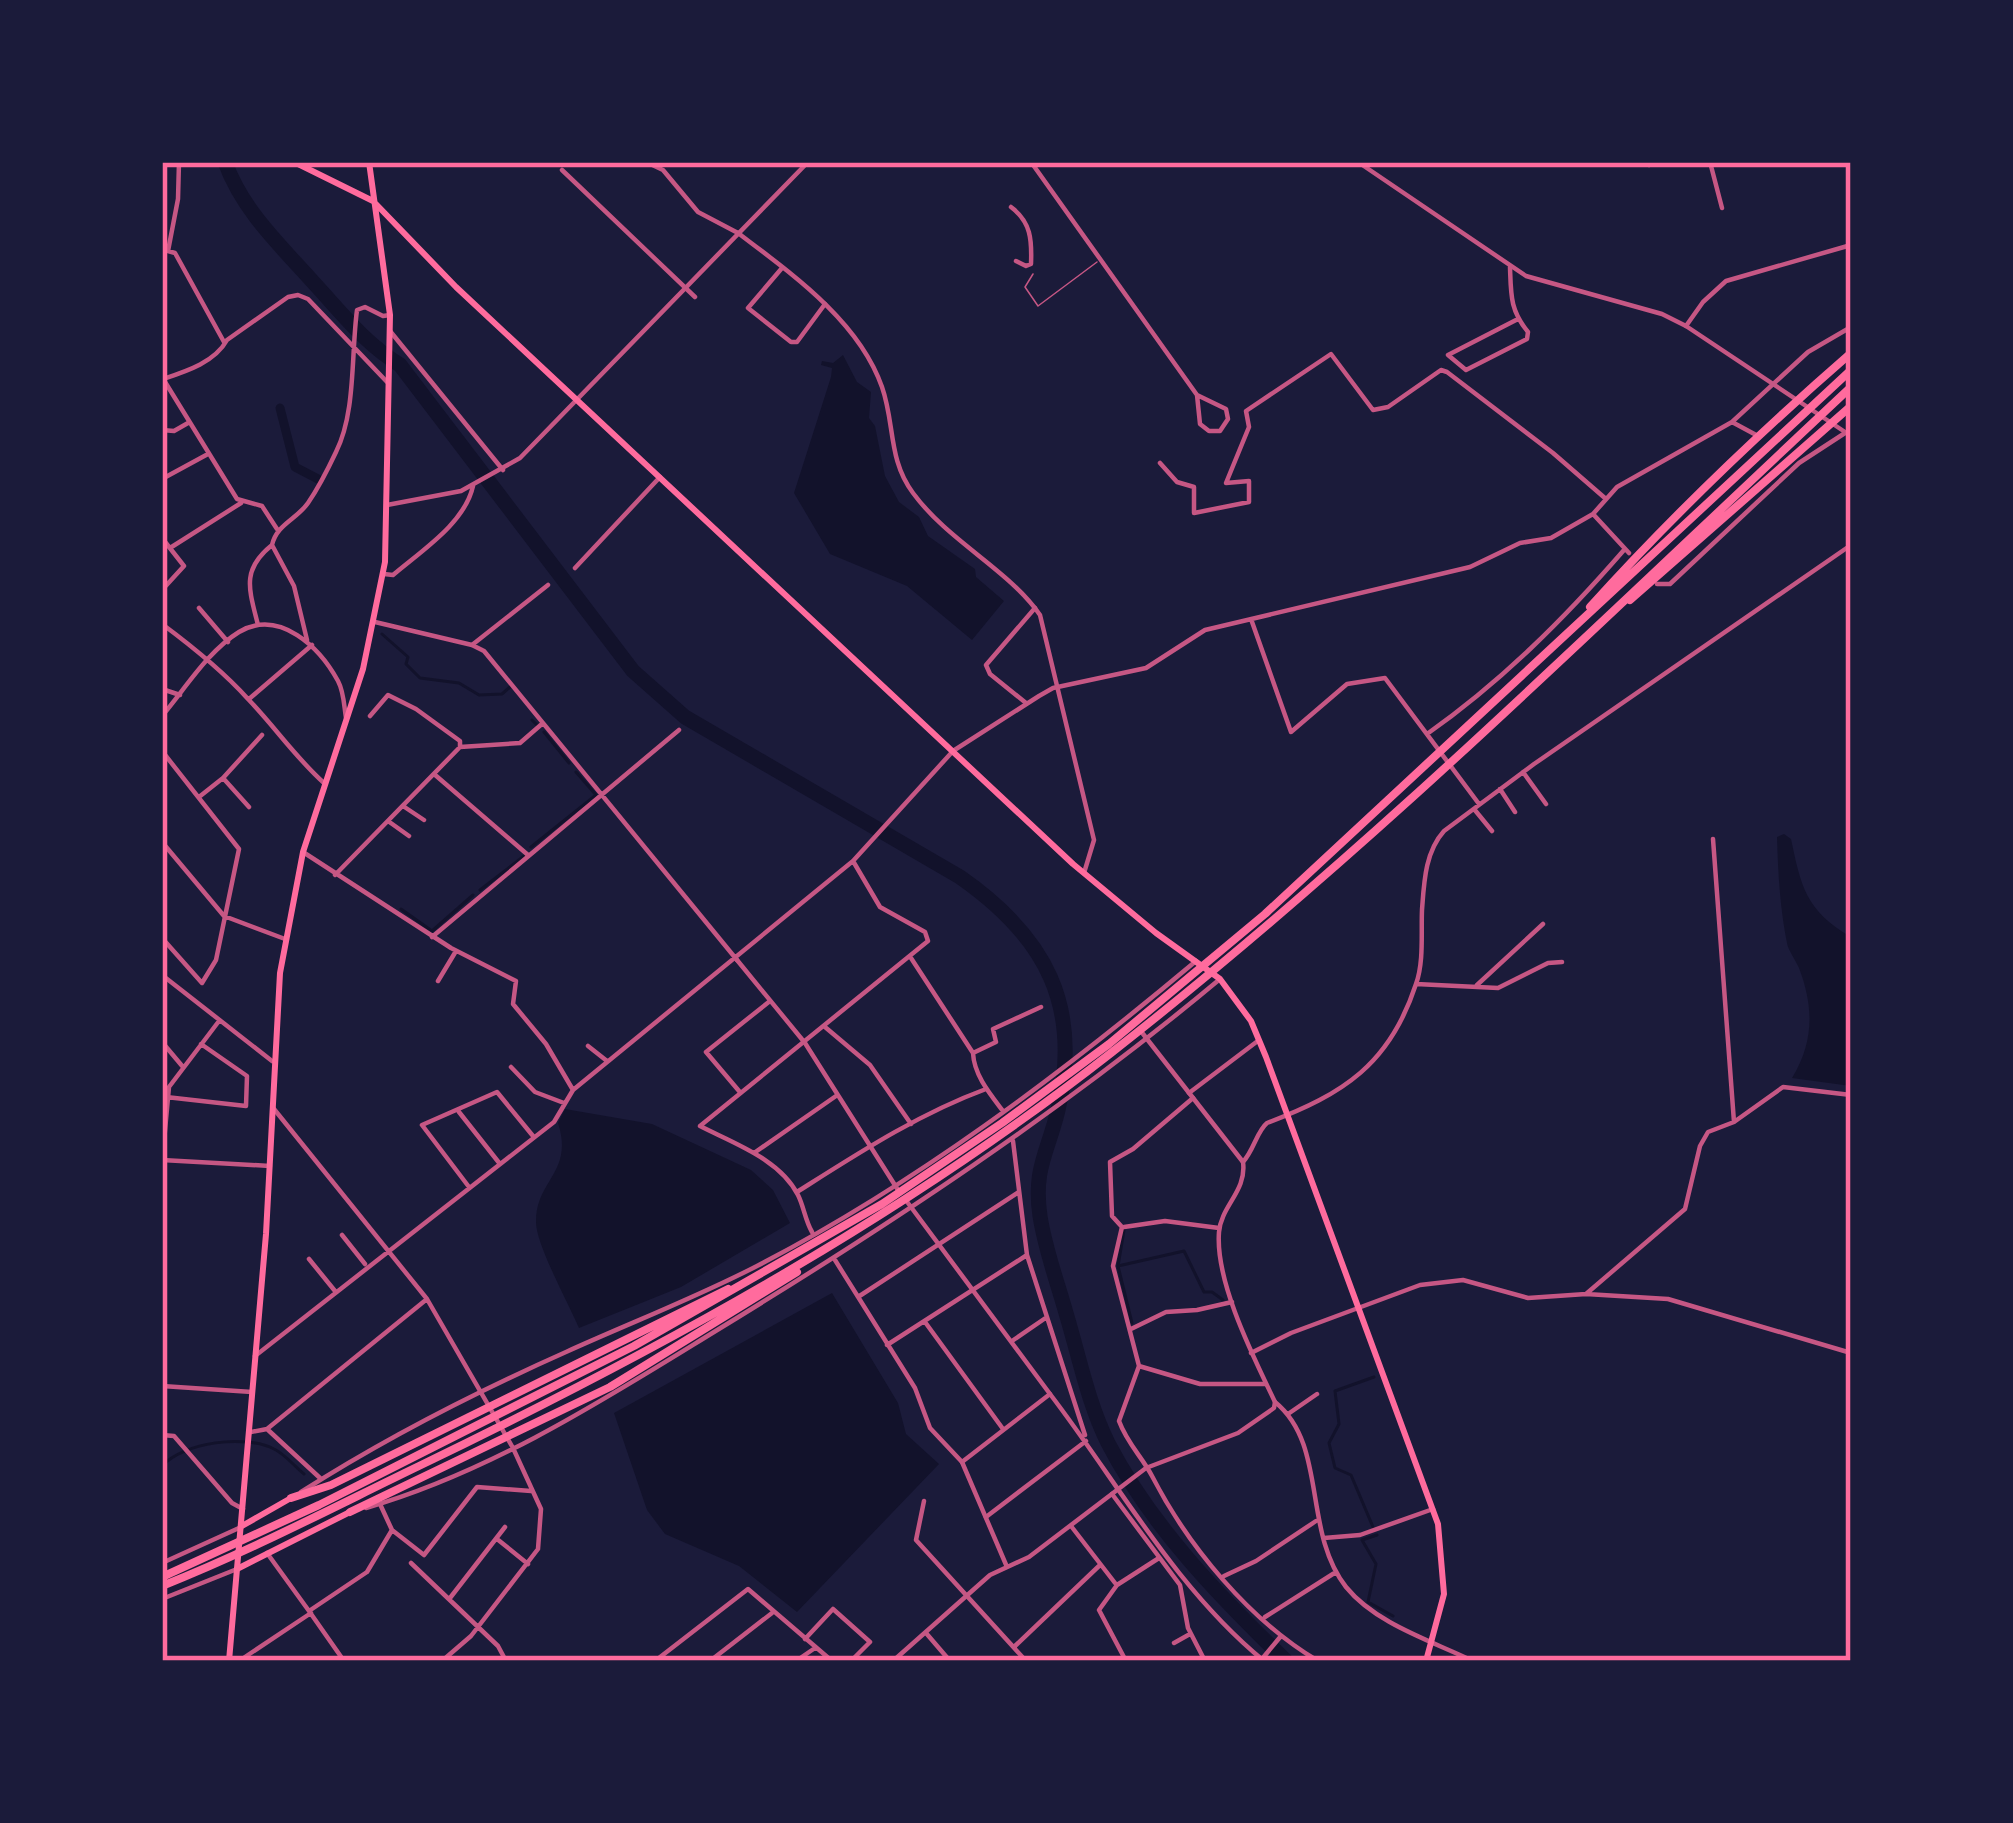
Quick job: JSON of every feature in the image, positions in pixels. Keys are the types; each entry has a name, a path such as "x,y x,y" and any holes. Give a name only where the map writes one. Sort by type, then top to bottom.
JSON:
{"highway":[{"path":"1557,644 1679,510 1851,353"},
{"path":"162,1581 634,1346 882,1204 1058,1083 1268,917 1851,370"},
{"path":"1564,654 1851,387"},
{"path":"350,1512 646,1366 1070,1084 1268,917 1851,406"},
{"path":"162,1581 273,1537 640,1357 855,1231"},
{"path":"292,1498 332,1485 791,1257"}],"main road":[{"path":"294,162 374,201 456,287 1084,873 1220,980 1242,1006 1288,1115 1433,1509 1444,1594 1426,1661"},
{"path":"229,1661 285,939 303,852 375,622 384,574 392,386 390,315 369,162"},
{"path":"242,1526 292,1498"},
{"path":"237,1569 350,1512"}],"street":[{"path":"179,162 168,251 175,253 225,344"},
{"path":"646,162 663,170 698,212 738,232 825,304 858,344 883,388 895,461 911,491 955,541 1035,608 1045,627 1094,840 1084,873"},
{"path":"387,505 424,501 473,486 535,446 808,162"},
{"path":"1031,162 1197,395 1226,410 1228,419 1220,431 1209,431 1200,424 1197,395"},
{"path":"1358,162 1510,267 1544,283 1662,314 1849,434 1799,463 1670,584 1657,584"},
{"path":"1710,162 1722,208"},
{"path":"562,170 695,297"},
{"path":"1011,207 1023,218 1030,236 1031,263 1026,266 1016,261"},
{"path":"1686,326 1726,281 1851,244"},
{"path":"1510,267 1511,311 1518,319 1528,332 1527,338 1466,370 1448,355 1518,319"},
{"path":"782,268 748,308 797,342 825,304"},
{"path":"278,529 262,506 237,499 163,378 194,367 288,297 298,295 308,299 392,386"},
{"path":"258,627 250,570 272,545 278,529 305,507 326,473 345,425 360,307 390,315"},
{"path":"255,1356 554,1122 573,1090 853,862 953,751 1053,688 1146,668 1185,640 1470,568 1520,543 1551,538 1594,514 1617,487 1732,422 1808,352 1851,327"},
{"path":"390,331 503,470"},
{"path":"1160,463 1177,482 1194,487 1194,513 1249,502 1249,482 1226,483 1249,427 1246,411 1331,354 1373,410 1388,407 1441,370 1606,499"},
{"path":"1732,422 1761,436"},
{"path":"162,430 173,431 188,423"},
{"path":"1532,437 1538,429"},
{"path":"162,479 208,454"},
{"path":"575,568 661,477"},
{"path":"384,574 393,575 444,532 471,498 473,486"},
{"path":"170,548 242,502"},
{"path":"1427,734 1514,668 1626,552 1594,514"},
{"path":"162,538 184,566 162,590"},
{"path":"272,545 294,586 309,643"},
{"path":"1473,1661 1377,1614 1349,1591 1336,1572 1316,1521 1305,1445 1288,1414 1275,1402 1251,1352 1232,1302 1219,1228 1242,1185 1243,1162 1255,1149 1261,1128 1331,1095 1392,1042 1416,984 1427,864 1435,841 1523,772 1851,545"},
{"path":"472,644 548,585"},
{"path":"200,608 228,642"},
{"path":"1027,704 990,674 986,665 1035,608"},
{"path":"1251,620 1292,732 1348,684 1379,676 1435,742 1492,831"},
{"path":"375,622 472,644 484,651 805,1043 894,1185 1086,1441 1114,1493 1180,1585 1191,1634 1205,1661"},
{"path":"162,624 249,699 288,749 326,784"},
{"path":"162,716 228,642 258,627 289,630 309,643 339,682 346,718"},
{"path":"249,699 309,643"},
{"path":"162,689 180,695"},
{"path":"370,716 388,695 416,709 460,742 460,747"},
{"path":"335,875 460,747 520,743 543,723"},
{"path":"432,937 680,730"},
{"path":"199,797 262,735"},
{"path":"162,752 239,849 216,961 202,983 162,938"},
{"path":"1523,772 1546,804"},
{"path":"434,774 528,855"},
{"path":"223,778 249,807"},
{"path":"1500,789 1515,812"},
{"path":"403,806 424,820"},
{"path":"388,821 410,836"},
{"path":"1713,839 1734,1123"},
{"path":"162,842 224,916 285,939"},
{"path":"303,852 432,937 516,981 513,1004 546,1044 573,1090"},
{"path":"813,1234 797,1192 754,1153 700,1126 928,941 880,907 853,862"},
{"path":"1477,985 1543,924"},
{"path":"438,981 456,951"},
{"path":"910,956 974,1053 986,1090 1003,1111"},
{"path":"292,1498 482,1392 706,1291 813,1234 1053,1077 1196,961"},
{"path":"1416,984 1498,988 1548,963 1562,962"},
{"path":"162,975 272,1061"},
{"path":"350,1512 513,1448 680,1353 1013,1141 1220,980"},
{"path":"740,1093 706,1052 770,1001"},
{"path":"974,1053 996,1042 992,1029 1041,1007"},
{"path":"1129,1017 1243,1162"},
{"path":"219,1021 166,1097 162,1161 270,1166"},
{"path":"825,1027 870,1065 910,1124"},
{"path":"1122,1227 1112,1216 1111,1160 1133,1149 1259,1040"},
{"path":"162,1042 183,1067"},
{"path":"166,1097 246,1106 247,1076 201,1044"},
{"path":"588,1046 608,1063"},
{"path":"511,1067 535,1092 564,1103"},
{"path":"1586,1294 1685,1209 1708,1132 1734,1123 1783,1087 1851,1095"},
{"path":"797,1192 910,1124 986,1090"},
{"path":"469,1187 422,1125 497,1092 534,1137"},
{"path":"754,1153 836,1096"},
{"path":"270,1105 427,1299 513,1448 541,1509 538,1550 478,1627 442,1661"},
{"path":"458,1110 500,1164"},
{"path":"1013,1141 1028,1255 1086,1441"},
{"path":"858,1297 1019,1192"},
{"path":"1122,1227 1165,1221 1219,1228"},
{"path":"1122,1227 1113,1266 1138,1366 1118,1417 1130,1446 1173,1514 1223,1576 1263,1618 1318,1661"},
{"path":"342,1235 367,1266"},
{"path":"887,1345 1028,1255"},
{"path":"833,1258 915,1388 930,1428 962,1462 1007,1567"},
{"path":"309,1259 335,1291"},
{"path":"1251,1352 1420,1285 1463,1280 1528,1298 1586,1294 1668,1299 1851,1352"},
{"path":"248,1432 267,1429 427,1299"},
{"path":"1131,1329 1166,1312 1232,1302"},
{"path":"1012,1342 1047,1317"},
{"path":"925,1322 1004,1430"},
{"path":"1138,1366 1200,1384 1266,1384"},
{"path":"162,1387 252,1392"},
{"path":"962,1462 1050,1394"},
{"path":"1288,1414 1317,1394"},
{"path":"892,1661 990,1575 1028,1557 1146,1468 1238,1433 1272,1413 1275,1402"},
{"path":"267,1429 322,1479"},
{"path":"162,1435 174,1436 232,1504 243,1509"},
{"path":"986,1517 1086,1441"},
{"path":"380,1504 392,1530 424,1555 477,1487 533,1491"},
{"path":"1114,1493 1192,1587 1263,1660 1282,1634"},
{"path":"924,1502 916,1540 1026,1661"},
{"path":"1322,1538 1360,1535 1433,1509"},
{"path":"1223,1576 1256,1561 1316,1521"},
{"path":"162,1563 242,1526"},
{"path":"1072,1526 1117,1585"},
{"path":"449,1600 506,1527"},
{"path":"238,1661 367,1572 392,1530"},
{"path":"497,1539 528,1564"},
{"path":"267,1553 344,1661"},
{"path":"1126,1661 1099,1610 1117,1585 1159,1558"},
{"path":"418,1569 426,1559"},
{"path":"411,1563 498,1646 506,1661"},
{"path":"1015,1646 1100,1565"},
{"path":"162,1599 237,1569"},
{"path":"1263,1618 1336,1572"},
{"path":"655,1661 748,1589 832,1661"},
{"path":"805,1640 833,1609 870,1642 851,1661"},
{"path":"710,1661 772,1612"},
{"path":"926,1632 950,1661"},
{"path":"1174,1643 1191,1634"},
{"path":"796,1661 814,1648"}],"lane":[{"path":"1033,274 1025,287 1038,306 1100,260"}],"shaded area":[{"path":"843,355 857,382 871,392 869,418 875,426 885,476 899,502 919,517 928,536 975,569 976,577 1004,601 972,640 907,586 830,554 794,493 831,377 832,368 821,365 822,361 833,363"},
{"path":"1784,834 1791,839 1802,884 1814,907 1851,937 1851,1086 1792,1078 1808,1038 1809,1010 1783,917 1777,837"},
{"path":"565,1109 652,1124 751,1170 773,1190 790,1223 681,1287 579,1328 536,1221 542,1195 558,1165 562,1140 558,1123"},
{"path":"832,1293 898,1403 906,1434 939,1464 797,1612 739,1566 665,1534 647,1510 614,1413"}],"waterway":[{"path":"225,162 263,226 354,326 400,365 633,671 685,717 960,877 1015,924 1035,950 1060,1006 1065,1038 1058,1110 1040,1173 1040,1216 1095,1412 1125,1474 1166,1531 1286,1661"},
{"path":"280,408 295,467 318,479"},
{"path":"382,634 408,657 406,664 420,678 459,683 479,695 502,694 510,687"},
{"path":"532,720 537,725"},
{"path":"544,732 569,763"},
{"path":"531,847 596,795 576,772"},
{"path":"480,890 524,856"},
{"path":"401,909 432,931 473,895"},
{"path":"1124,1230 1118,1266 1132,1323"},
{"path":"1118,1266 1184,1251 1204,1292 1223,1300"},
{"path":"1373,1527 1351,1475 1335,1468 1329,1443 1339,1424 1335,1391 1374,1377"},
{"path":"162,1466 185,1451 232,1441 278,1451 304,1474"},
{"path":"1377,1535 1362,1540 1376,1564 1368,1602 1393,1616"}]}
